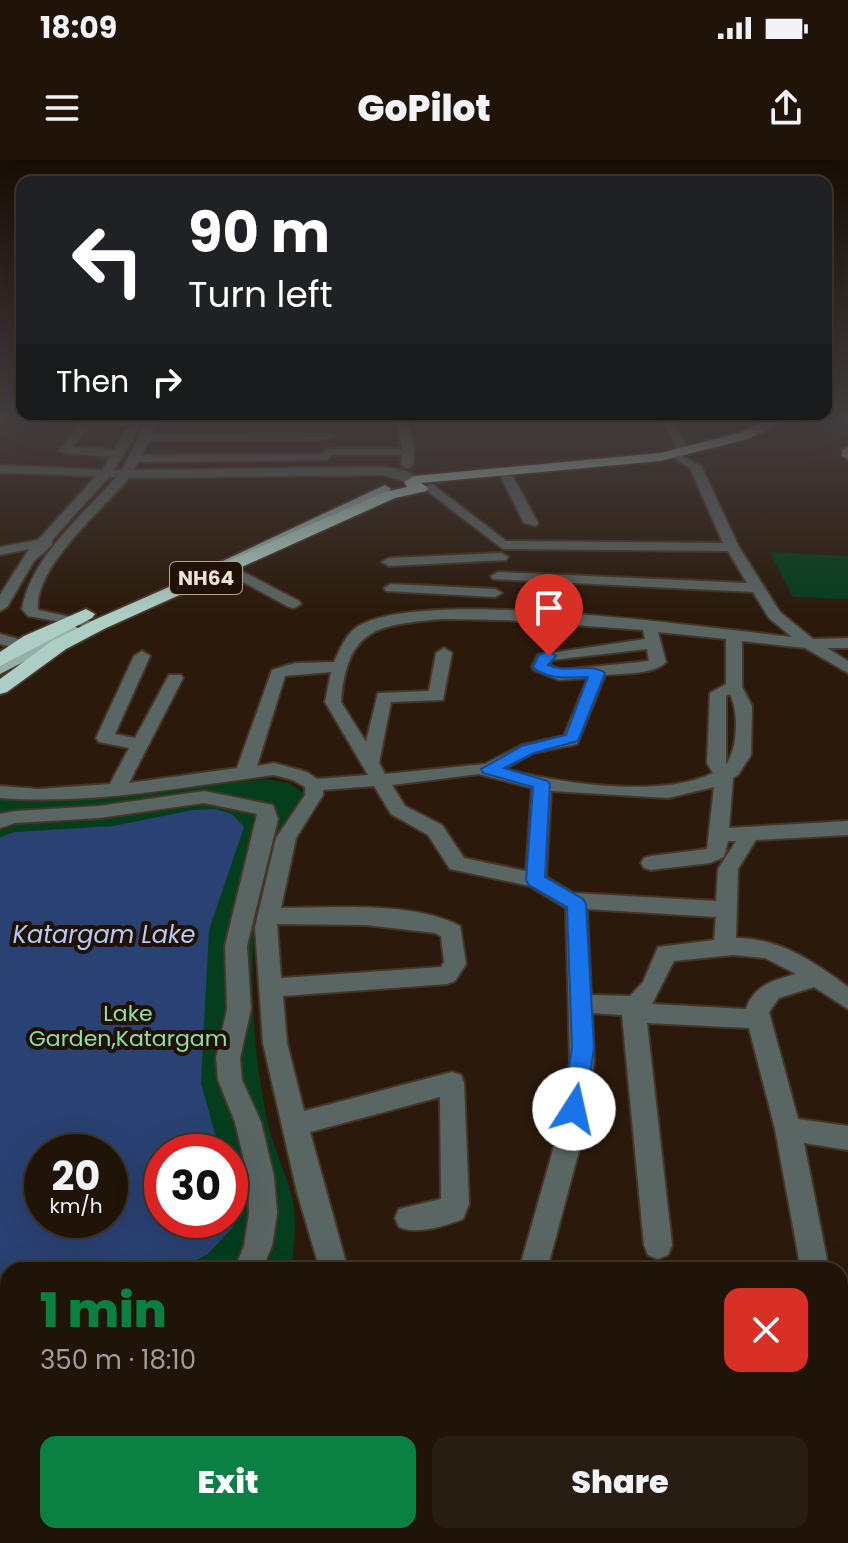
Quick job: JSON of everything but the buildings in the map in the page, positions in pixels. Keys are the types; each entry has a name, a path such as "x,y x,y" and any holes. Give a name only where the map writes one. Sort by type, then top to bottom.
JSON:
{"highway":[{"name":"NH64","path":"0,688 35,649 84,624 228,568 401,486"},
{"name":"NH64","path":"0,660 35,649 367,494 387,492"}],"main road":[{"path":"84,624 244,554 255,553 387,492"},
{"path":"0,669 16,657 35,649"},
{"path":"0,677 35,649"}],"street":[{"path":"0,607 31,556 95,486"},
{"path":"84,624 43,617 29,609 33,586 52,558 115,486"},
{"path":"429,486 502,551"},
{"path":"511,486 531,523"},
{"path":"704,486 732,547 774,615 809,644 848,668"},
{"path":"0,552 71,538"},
{"path":"389,562 502,551 732,547"},
{"path":"491,614 502,551"},
{"path":"0,552 52,558"},
{"path":"228,568 294,604"},
{"path":"498,576 756,588"},
{"path":"391,588 495,593"},
{"path":"535,1262 568,1143 582,1062 576,904 536,880 457,864 435,830 398,810 333,702 333,689 340,667 361,630 417,615 491,614 652,636 848,643"},
{"path":"734,637 759,628 774,615"},
{"path":"652,636 659,659 656,664 604,669 598,673 559,675 540,667 544,658 549,656 652,636"},
{"path":"489,769 542,784 668,792 699,787 724,776 739,763 742,755 744,706 734,687 734,637"},
{"path":"0,639 35,649"},
{"path":"371,762 385,696 437,696 444,653"},
{"path":"140,744 105,738 142,656"},
{"path":"245,773 278,673 295,668 340,667"},
{"path":"1,789 38,795 116,790 274,769 300,776 314,785 489,769 528,749 571,740 598,673"},
{"path":"116,790 175,678"},
{"path":"651,863 714,854 719,835 724,776 716,763 718,693 734,687"},
{"path":"536,880 542,784"},
{"path":"314,785 314,795 286,838 266,927 275,1043 311,1192 332,1262"},
{"path":"0,821 15,817 99,812 204,797 266,809 268,819 236,946 239,1009 228,1058 230,1080 248,1122 261,1177 263,1213 258,1246 251,1262"},
{"path":"719,835 848,828"},
{"path":"725,950 728,869 750,834"},
{"path":"570,900 718,909"},
{"path":"268,916 401,919 437,923 452,932 455,944 454,970 447,975 271,988"},
{"path":"634,1010 646,998 666,953 725,950 764,949 800,965 848,1000"},
{"path":"813,1262 788,1129 758,1019 758,1001 765,994 817,977"},
{"path":"581,1003 758,1019"},
{"path":"634,1010 658,1245"},
{"path":"297,1124 452,1083 455,1204 453,1210 443,1214 409,1218"},
{"path":"788,1129 848,1138"}],"green space":[{"path":"770,552 848,556 848,599 793,597"},
{"name":"Katargam Lake","path":"267,779 288,783 306,794 283,825 268,860 259,896 252,976 262,1095 271,1137 294,1206 292,1262 0,1262 0,796 24,800 113,795"}],"water":[{"name":"Katargam Lake","path":"215,809 232,814 244,827 209,930 201,1083 215,1134 144,1134 144,1238 223,1238 208,1254 192,1262 0,1262 0,837 15,832 113,826 193,810"}],"route":[{"path":"549,656 544,658 540,667 552,673 598,673 573,738 528,749 489,769 542,784 536,880 576,904 583,1048 574,1109"}],"park label":[{"name":"Lake Garden,Katargam","path":"128,1026"}]}
